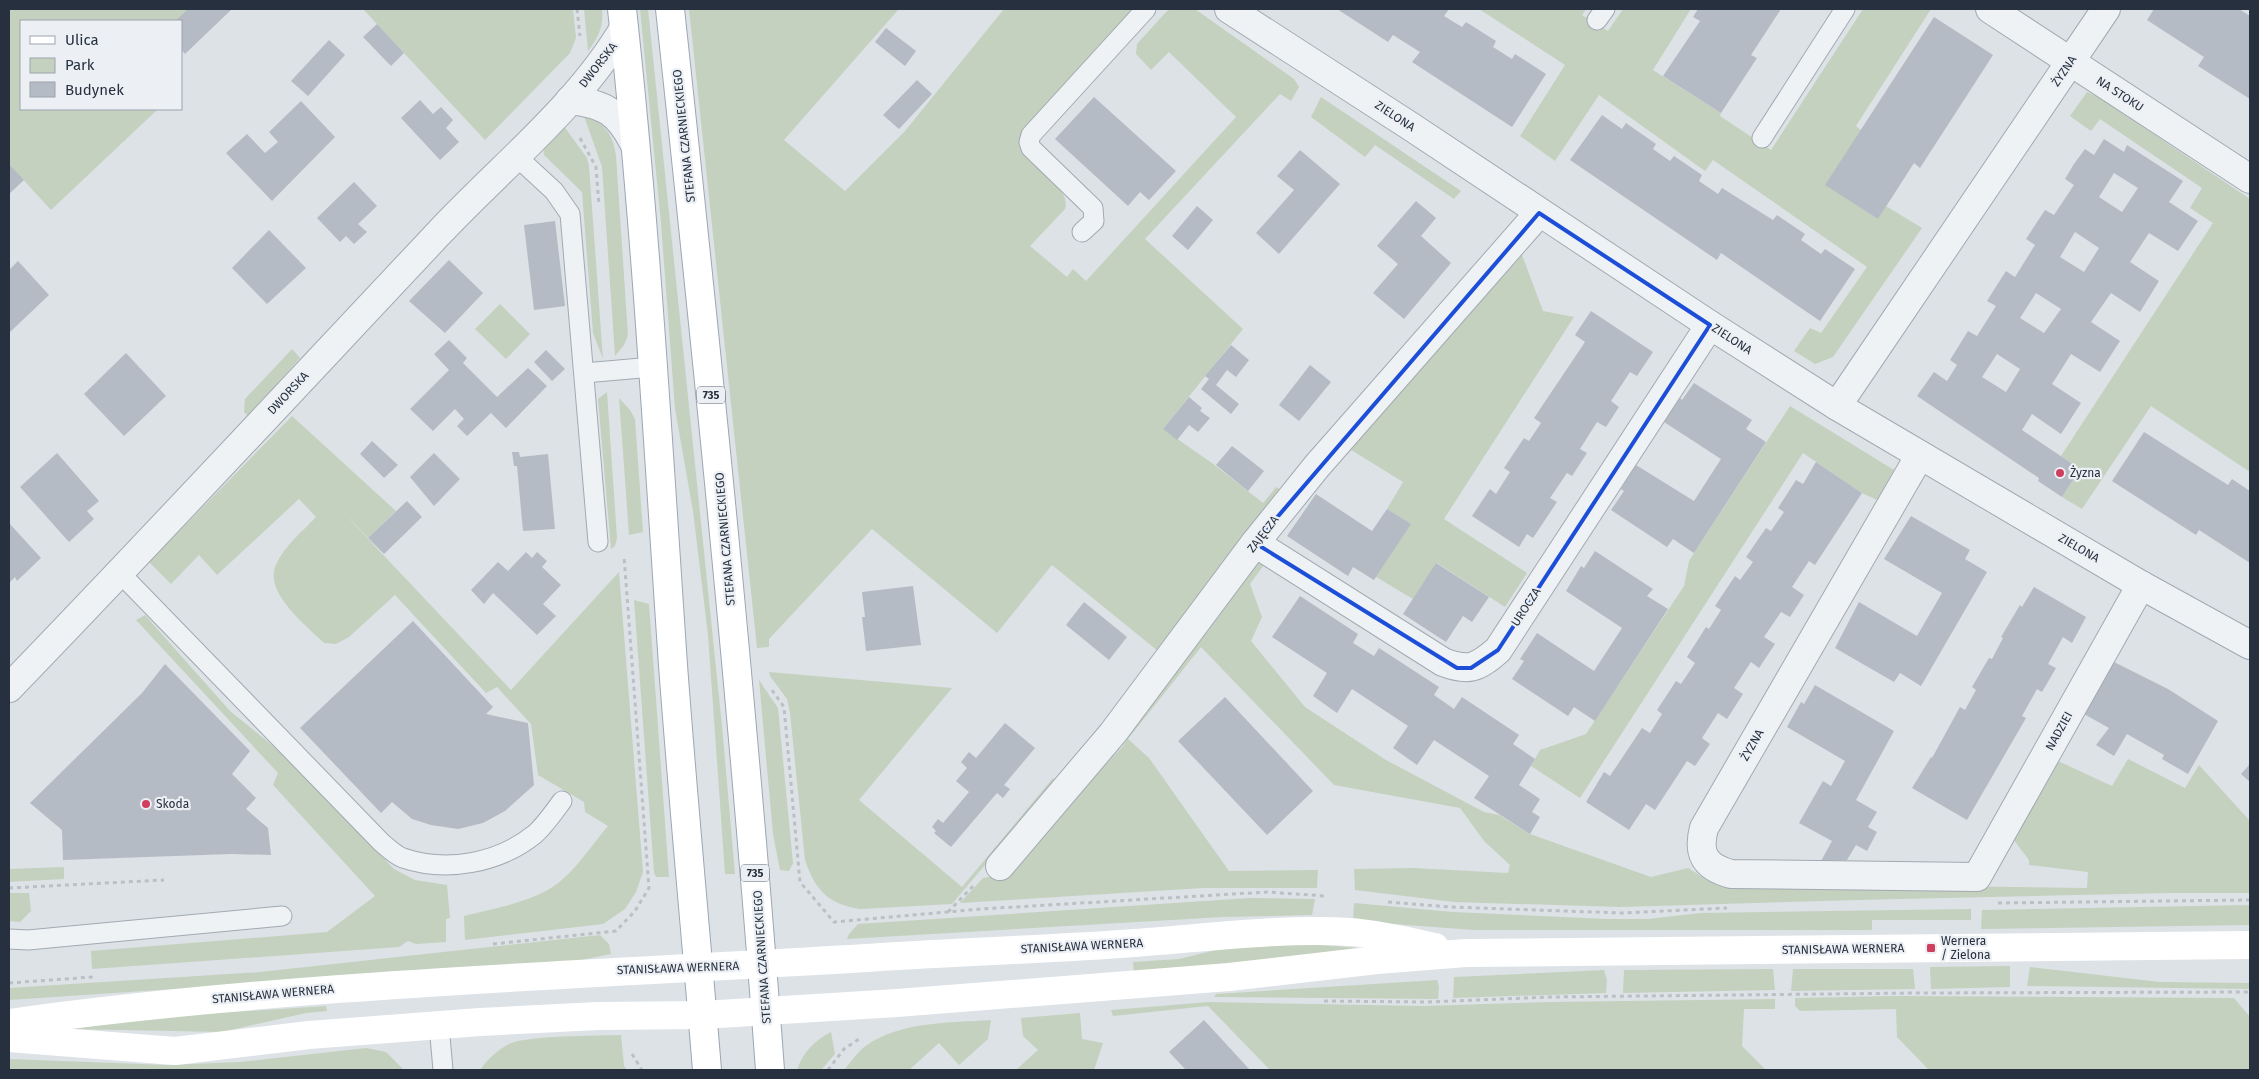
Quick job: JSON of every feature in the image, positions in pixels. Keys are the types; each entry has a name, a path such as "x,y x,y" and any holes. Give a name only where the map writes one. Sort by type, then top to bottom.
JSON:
{"street":[{"name":"STEFANA CZARNIECKIEGO","path":"670,9 714,420 770,1070"},
{"name":"ZIELONA","path":"1229,9 1410,126 1710,325 1837,406 2141,585 2250,645"},
{"name":"NA STOKU","path":"1990,9 2250,179"},
{"name":"ŻYZNA","path":"1837,406 2106,9"},
{"name":"DWORSKA","path":"9,688 120,573 440,232 516,156 597,70 623,18"},
{"path":"623,18 652,367 697,968 707,1070"},
{"name":"DWORSKA","path":"566,103 588,102 610,111 626,127 634,143"},
{"name":"ZAJĘCZA","path":"1000,866 1113,733 1255,543 1317,466 1539,213"},
{"name":"UROCZA","path":"1255,543 1443,662 1457,668 1471,668 1484,662 1498,650 1710,325"},
{"name":"ŻYZNA","path":"1920,455 1704,828 1700,841 1702,853 1708,862 1718,870 1731,874 1977,877"},
{"name":"NADZIEI","path":"1977,877 2141,585"},
{"name":"STANISŁAWA WERNERA","path":"9,1022 291,991 621,970 762,965 1133,943 1259,932 1350,932 1395,938 1466,953"},
{"name":"STANISŁAWA WERNERA","path":"9,1038 175,1051 310,1035 439,1024 598,1016 766,1012 1229,977 1377,960 1466,953 2250,945"}],"lane":[{"path":"1082,232 1094,221 1092,208 1031,148 1029,142 1031,135 1146,9"},
{"path":"1762,138 1845,9"},
{"path":"516,156 554,191 570,214 598,542"},
{"path":"584,373 652,367"},
{"path":"120,573 381,842 402,857 440,865 480,862 516,848 537,832 562,801"},
{"path":"9,938 28,940 282,916"},
{"path":"439,1024 443,1070"}],"path":[{"path":"566,103 596,168 599,206"},
{"path":"492,944 616,931 635,911 649,888 624,554"},
{"path":"769,685 784,707 800,882 834,922 948,912 1267,892 1333,897"},
{"path":"948,912 983,876 1000,866"},
{"path":"9,888 164,880"},
{"path":"1995,903 2250,900"},
{"path":"1382,901 1450,907 1622,914 1729,908"},
{"path":"9,983 101,976"},
{"path":"1319,1001 1428,1002 1550,997 1918,993 2250,992"},
{"path":"828,1070 844,1049 865,1035"},
{"path":"632,1054 642,1070"}],"highlighted area":[{"path":"1539,213 1710,325 1498,650 1471,668 1457,668 1255,543"}],"green space":[{"path":"9,9 188,9 176,20 20,20 20,110 157,110 51,210 9,164"},
{"path":"363,9 573,9 576,38 570,53 485,140"},
{"path":"584,9 602,9 600,32 588,51"},
{"path":"640,9 648,9 722,726 735,874 725,874 708,635 693,511 675,409 661,223"},
{"path":"689,9 898,10 784,140 845,191 905,131 1004,9 1137,9 1037,116 1037,166 1057,185 1066,203 1065,209 1030,246 1067,277 1073,269 1086,281 1236,117 1169,52 1151,70 1136,54 1137,44 1166,12 1170,9 1195,9 1294,79 1299,87 1291,101 1280,94 1145,239 1243,329 1163,429 1212,463 1263,503 1276,487 1285,492 1158,651 1052,565 997,633 872,529 769,639 769,647 757,648"},
{"path":"1479,9 1586,9 1582,15 1608,31 1623,9 1691,9 1653,70 1721,113 1720,116 1771,150 1863,9 1931,9 1856,126 1861,130 1826,185 1878,219 1886,206 1922,228 1833,357 1815,364 1794,351 1810,328 1821,333 1867,267 1713,160 1705,171 1599,95 1555,161 1520,136 1565,65"},
{"path":"2087,92 2100,98 2250,199 2250,472 2151,406 2082,509 2062,497 2080,469 2061,456 2213,223 2190,208 2202,188 2100,119 2091,131 2070,116"},
{"path":"1321,97 1461,191 1454,199 1375,145 1365,157 1311,117"},
{"path":"584,116 597,122 607,130 615,148 628,335 624,345 615,356 602,167"},
{"path":"563,125 587,158 589,166 603,359 593,333 582,192 544,155 543,144"},
{"path":"1522,255 1543,311 1574,317 1444,519 1527,573 1505,607 1437,563 1413,599 1376,577 1410,524 1387,509 1403,482 1348,448"},
{"path":"500,304 530,334 506,359 475,329"},
{"path":"292,349 300,358 248,416 244,412 245,399"},
{"path":"607,392 617,538 615,546 611,549 598,399"},
{"path":"619,398 635,419 643,532 629,535"},
{"path":"1790,406 1894,470 1877,500 1862,493 1803,453 1580,798 1531,766 1540,750 1586,734 1684,586 1689,561"},
{"path":"292,416 396,511 368,538 337,506 511,690 619,572 643,872 636,892 625,909 603,924 465,940 464,916 506,906 546,891 564,878 580,862 608,826 585,812 584,802 538,775 531,724 497,687 486,693 395,595 349,637 336,644 324,643 298,618 281,597 274,575 279,558 316,517 299,499 217,575 199,555 171,584 149,562"},
{"path":"1261,559 1264,565 1250,584 1262,617 1251,641 1305,707 1386,760 1484,812 1499,815 1530,834 1651,877 1688,868 1708,880 1728,886 1759,884 2087,888 2088,872 2029,865 2029,860 2013,839 2058,761 2112,786 2128,759 2185,788 2199,765 2250,821 2250,893 2170,893 1621,907 1454,902 1355,890 1354,869 1413,868 1508,873 1510,865 1484,841 1460,808 1334,785 1201,647 1128,739 1149,758 1229,871 1318,870 1317,888 1203,888 960,903 983,878 995,876 1033,842 1123,746 1148,705 1254,564"},
{"path":"634,600 649,604 669,877 656,877 654,873"},
{"path":"145,615 230,711 282,753 394,869 415,880 447,885 450,918 446,919 446,942 416,944 408,941 399,947 92,969 91,951 327,932 375,896 273,785 278,773 136,620"},
{"path":"769,672 952,688 859,800 962,887 1053,778 1056,781 952,904 860,909 849,907 824,894 813,880 805,860 790,713 787,699"},
{"path":"759,680 778,708 793,863 789,871 780,870 773,834"},
{"path":"64,867 64,879 9,882 9,869"},
{"path":"9,893 29,893 31,911 20,922 9,921"},
{"path":"1250,898 1315,899 1312,915 1223,917 847,939 858,924"},
{"path":"1354,903 1453,912 1607,919 1648,919 1701,913 1971,909 1971,920 1872,920 1872,930 1474,930 1353,921"},
{"path":"2250,905 2250,925 1981,929 1982,910"},
{"path":"600,935 609,944 611,954 567,963 9,1000 9,988 260,972"},
{"path":"1299,943 1358,948 1357,958 1134,973 1133,962 1179,959 1224,948"},
{"path":"2010,966 2010,987 1931,989 1930,967"},
{"path":"2030,967 2160,982 2250,983 2250,989 2027,986"},
{"path":"1773,969 1775,990 1623,993 1624,970"},
{"path":"1793,969 1913,969 1915,989 1791,991"},
{"path":"1604,970 1607,980 1606,993 1453,998 1454,977"},
{"path":"1437,980 1439,987 1438,999 1214,997 1216,994"},
{"path":"1894,996 2234,998 2250,1017 2250,1070 1929,1070 1897,1037 1896,1009 1800,1011 1795,1006 1795,998"},
{"path":"1775,999 1775,1009 1744,1009 1742,1046 1766,1070 1270,1070 1208,1006 1113,1016 1111,1010 1209,1002 1424,1006"},
{"path":"326,1006 327,1011 306,1013 222,1032 69,1029 157,1017"},
{"path":"1080,1013 1082,1039 1103,1043 1094,1070 1016,1070 1038,1050 1023,1036 1021,1018"},
{"path":"991,1020 988,1039 959,1065 939,1043 909,1070 844,1070 864,1047 895,1031 943,1023"},
{"path":"831,1032 835,1054 821,1070 797,1070 802,1058 810,1048 819,1039"},
{"path":"621,1035 624,1066 627,1070 480,1070 496,1052 518,1041 546,1037"},
{"path":"366,1048 386,1052 404,1070 9,1070 9,1059 167,1065 240,1062"}],"building":[{"path":"188,9 232,9 185,54 182,50 182,20 176,20"},
{"path":"1337,9 1449,9 1444,16 1462,27 1466,22 1496,41 1493,47 1512,59 1515,54 1546,74 1512,127 1412,62 1420,52 1393,35 1388,42"},
{"path":"1698,9 1781,9 1751,55 1757,58 1721,113 1663,76 1700,21 1693,17"},
{"path":"2154,9 2239,9 2250,16 2250,99 2198,66 2204,57 2147,20"},
{"path":"1934,17 1993,55 1920,168 1914,163 1878,219 1825,185"},
{"path":"377,24 404,53 391,66 363,37"},
{"path":"886,28 916,51 905,66 875,42"},
{"path":"329,40 345,55 308,96 291,81"},
{"path":"917,80 932,94 899,129 883,115"},
{"path":"1094,97 1176,171 1149,200 1140,192 1128,206 1055,139"},
{"path":"420,100 433,114 441,107 453,120 446,128 459,142 440,160 401,118"},
{"path":"301,101 335,137 272,201 226,153 247,134 265,153 278,142 269,132"},
{"path":"1602,115 1622,129 1626,123 1656,144 1653,149 1670,161 1674,156 1702,175 1699,181 1718,194 1722,188 1773,220 1777,215 1805,234 1801,240 1821,254 1825,249 1855,269 1820,321 1721,253 1717,260 1570,160"},
{"path":"2104,139 2124,152 2127,145 2183,181 2169,202 2198,221 2178,251 2149,233 2130,262 2159,281 2140,312 2111,293 2091,322 2120,341 2100,372 2071,354 2052,384 2081,403 2061,434 2032,414 2022,430 2080,469 2062,497 2038,481 2039,478 1917,396 1934,372 1947,381 1957,365 1950,360 1968,331 1977,336 1996,306 1987,301 2006,271 2015,277 2035,245 2026,239 2045,210 2054,215 2074,185 2065,179 2074,164 2085,149 2094,155","holes":["2114,173 2138,188 2122,212 2099,197","2075,232 2099,248 2084,272 2060,257","2036,293 2061,309 2044,333 2020,318","1997,354 2020,369 2006,392 1982,377"]},
{"path":"1300,150 1340,184 1279,254 1256,233 1294,190 1277,176"},
{"path":"9,164 24,180 9,194"},
{"path":"354,182 377,206 358,224 367,232 354,244 346,236 340,242 317,218"},
{"path":"1416,201 1436,218 1421,236 1451,263 1404,319 1373,293 1398,264 1377,246"},
{"path":"1197,206 1213,220 1188,250 1172,236"},
{"path":"555,221 565,306 534,310 524,225"},
{"path":"269,230 306,268 267,304 232,268"},
{"path":"449,260 483,293 445,333 409,301"},
{"path":"18,261 49,295 9,333 9,270"},
{"path":"1591,311 1653,352 1637,376 1630,372 1611,401 1619,407 1606,427 1597,422 1580,449 1587,453 1572,476 1567,473 1550,498 1557,502 1533,538 1527,534 1519,547 1472,516 1490,489 1496,494 1510,472 1504,468 1524,438 1529,441 1541,423 1534,418 1585,342 1575,335"},
{"path":"449,340 467,358 463,363 497,397 528,368 547,386 506,428 491,413 467,436 457,426 464,419 455,409 433,431 410,409 449,370 434,354"},
{"path":"1231,345 1249,360 1236,377 1227,370 1216,385 1239,404 1231,414 1201,389 1209,379 1205,376"},
{"path":"546,350 565,369 552,381 534,362"},
{"path":"126,353 166,396 124,436 84,394"},
{"path":"1310,365 1331,382 1299,421 1279,405"},
{"path":"1694,383 1752,420 1746,429 1766,442 1694,553 1673,539 1667,547 1611,510 1624,491 1621,489 1636,465 1694,501 1721,459 1664,422 1680,398 1682,400"},
{"path":"1189,397 1202,408 1200,411 1210,418 1198,432 1189,425 1177,440 1163,429"},
{"path":"2144,432 2228,485 2232,479 2250,491 2250,563 2199,530 2196,535 2112,481"},
{"path":"372,441 398,465 384,478 360,454"},
{"path":"1232,446 1264,471 1248,491 1216,465"},
{"path":"512,452 519,452 520,457 548,454 555,529 523,531 517,466 514,466"},
{"path":"57,453 99,501 87,511 94,519 69,542 20,487"},
{"path":"434,453 460,479 434,506 410,477"},
{"path":"1816,462 1862,493 1815,565 1809,561 1792,587 1804,595 1790,617 1781,612 1764,637 1775,644 1759,668 1751,662 1734,688 1743,694 1727,719 1718,713 1702,738 1710,744 1695,766 1687,761 1655,810 1646,804 1629,830 1586,802 1604,772 1610,776 1642,728 1650,733 1662,714 1657,710 1676,681 1681,684 1695,663 1687,657 1706,627 1709,629 1721,610 1715,606 1735,576 1740,580 1753,562 1746,557 1766,528 1771,531 1784,512 1778,508 1796,480 1803,484"},
{"path":"1316,494 1372,531 1387,509 1411,524 1374,580 1353,567 1348,576 1287,536"},
{"path":"407,501 422,517 384,554 368,538"},
{"path":"1911,516 1970,550 1965,559 1987,572 1921,686 1900,673 1894,682 1835,648 1859,602 1917,636 1942,593 1884,559"},
{"path":"9,523 41,558 17,581 15,577 9,583"},
{"path":"1595,551 1653,589 1647,596 1668,609 1595,721 1574,707 1568,716 1512,679 1524,661 1520,659 1537,633 1594,671 1622,628 1566,591 1581,566 1584,568"},
{"path":"526,552 532,558 537,552 547,561 542,567 561,585 543,604 556,616 537,635 493,593 484,604 471,590 498,562 508,571"},
{"path":"1436,563 1489,597 1472,622 1463,616 1446,642 1403,614"},
{"path":"913,586 921,645 866,651 862,617 865,617 862,592"},
{"path":"2034,587 2086,617 2072,643 2063,637 2048,664 2056,668 2042,692 2037,689 2022,716 2026,718 1967,820 1912,788 1932,758 1960,707 1965,710 1976,690 1972,687 1989,658 1992,659 2003,638 2001,637 2020,605 2022,607"},
{"path":"1300,596 1358,634 1353,643 1374,656 1379,648 1439,687 1434,695 1454,709 1462,697 1519,735 1513,744 1535,759 1519,785 1540,799 1532,812 1540,817 1530,834 1474,798 1489,776 1434,740 1417,765 1393,748 1408,726 1352,689 1337,713 1313,696 1327,673 1272,637"},
{"path":"1084,602 1127,637 1109,660 1066,625"},
{"path":"413,621 493,707 486,714 528,723 534,785 505,811 483,823 458,829 431,825 412,819 392,802 381,813 300,728"},
{"path":"2114,662 2168,689 2218,721 2188,774 2162,759 2164,755 2127,734 2114,756 2096,745 2109,728 2084,714"},
{"path":"165,664 250,751 232,774 256,798 246,809 268,828 271,855 231,854 63,860 62,830 30,803 142,693"},
{"path":"1815,685 1894,731 1856,800 1877,812 1868,827 1877,832 1867,851 1856,845 1847,860 1821,861 1832,841 1799,823 1823,781 1831,786 1845,761 1787,727 1801,702 1804,704"},
{"path":"1225,697 1313,791 1267,835 1178,741"},
{"path":"1005,723 1035,748 1004,785 1010,789 1003,798 997,793 951,847 934,833 936,831 932,827 938,819 943,823 969,792 956,781 967,768 961,762 969,752 976,758"},
{"path":"2250,764 2250,782 2241,774"},
{"path":"1204,1020 1250,1070 1186,1070 1169,1052"}],"place":[{"name":"Żyzna","path":"2060,473"},
{"name":"Skoda","path":"146,804"},
{"name":"Wernera / Zielona","path":"1931,948"}]}
